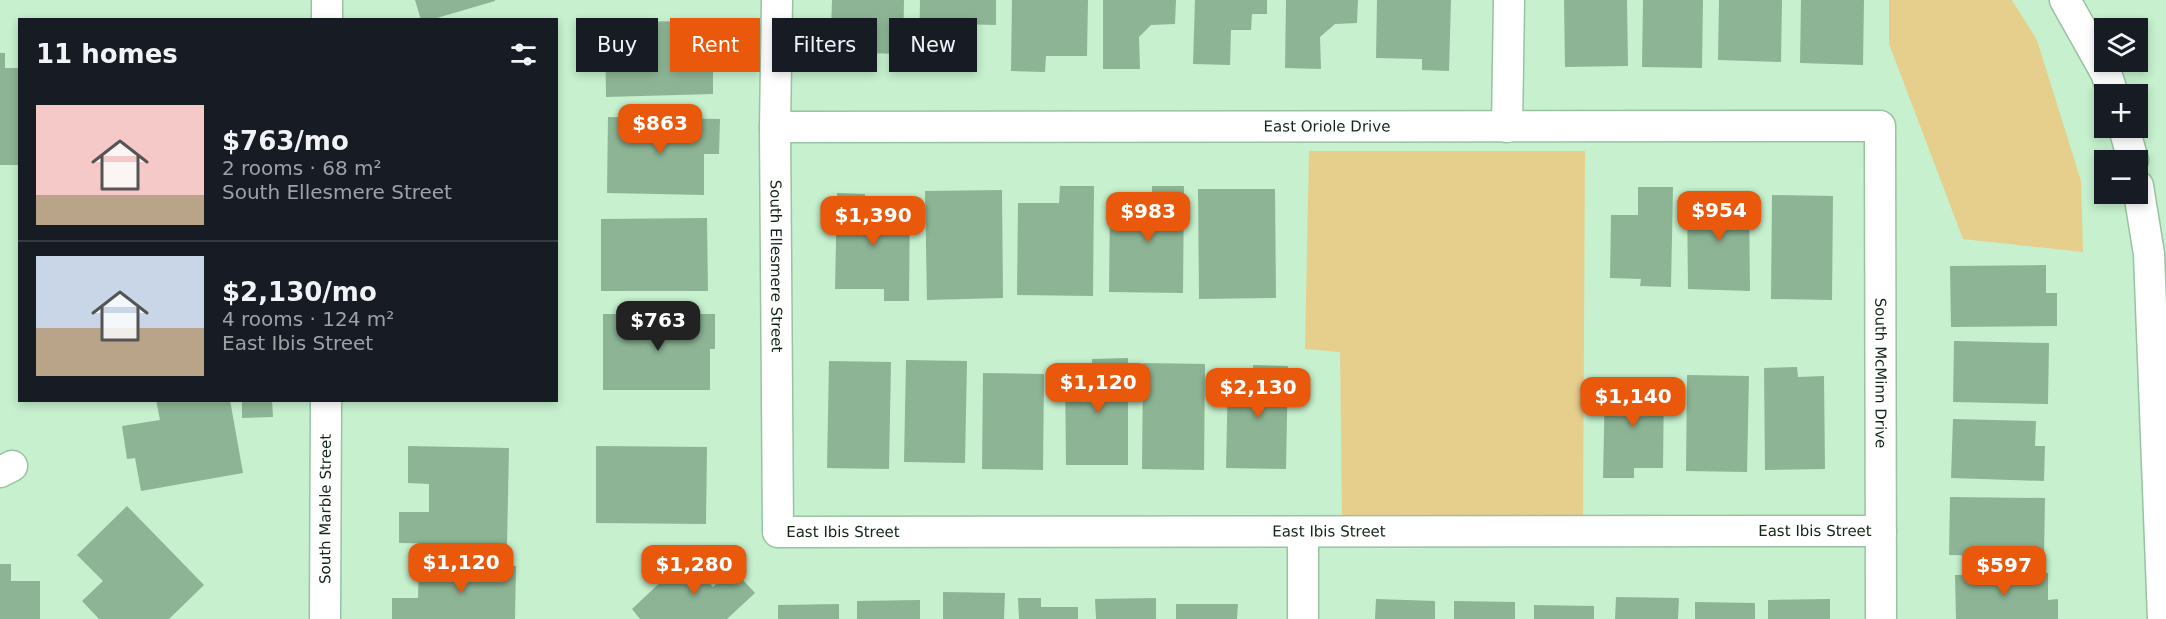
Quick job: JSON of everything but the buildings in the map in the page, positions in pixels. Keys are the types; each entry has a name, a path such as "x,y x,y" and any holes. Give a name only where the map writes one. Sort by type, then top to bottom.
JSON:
{"street":[{"path":"327,0 327,18"},
{"name":"South Ellesmere Street","path":"777,0 778,532"},
{"path":"1507,127 1509,0"},
{"path":"2065,0 2110,84"},
{"name":"East Oriole Drive","path":"776,127 1880,126"},
{"name":"South McMinn Drive","path":"1880,126 1881,619"},
{"path":"2141,204 2150,254 2163,619"},
{"name":"South Marble Street","path":"325,619 326,402"},
{"name":"East Ibis Street","path":"778,532 1881,531"},
{"path":"1303,532 1303,619"}],"shaded area":[{"path":"1889,0 2012,0 2037,40 2081,181 2083,252 1963,239 1889,44"},
{"path":"1309,151 1585,151 1583,519 1342,517 1340,352 1305,349"}]}
